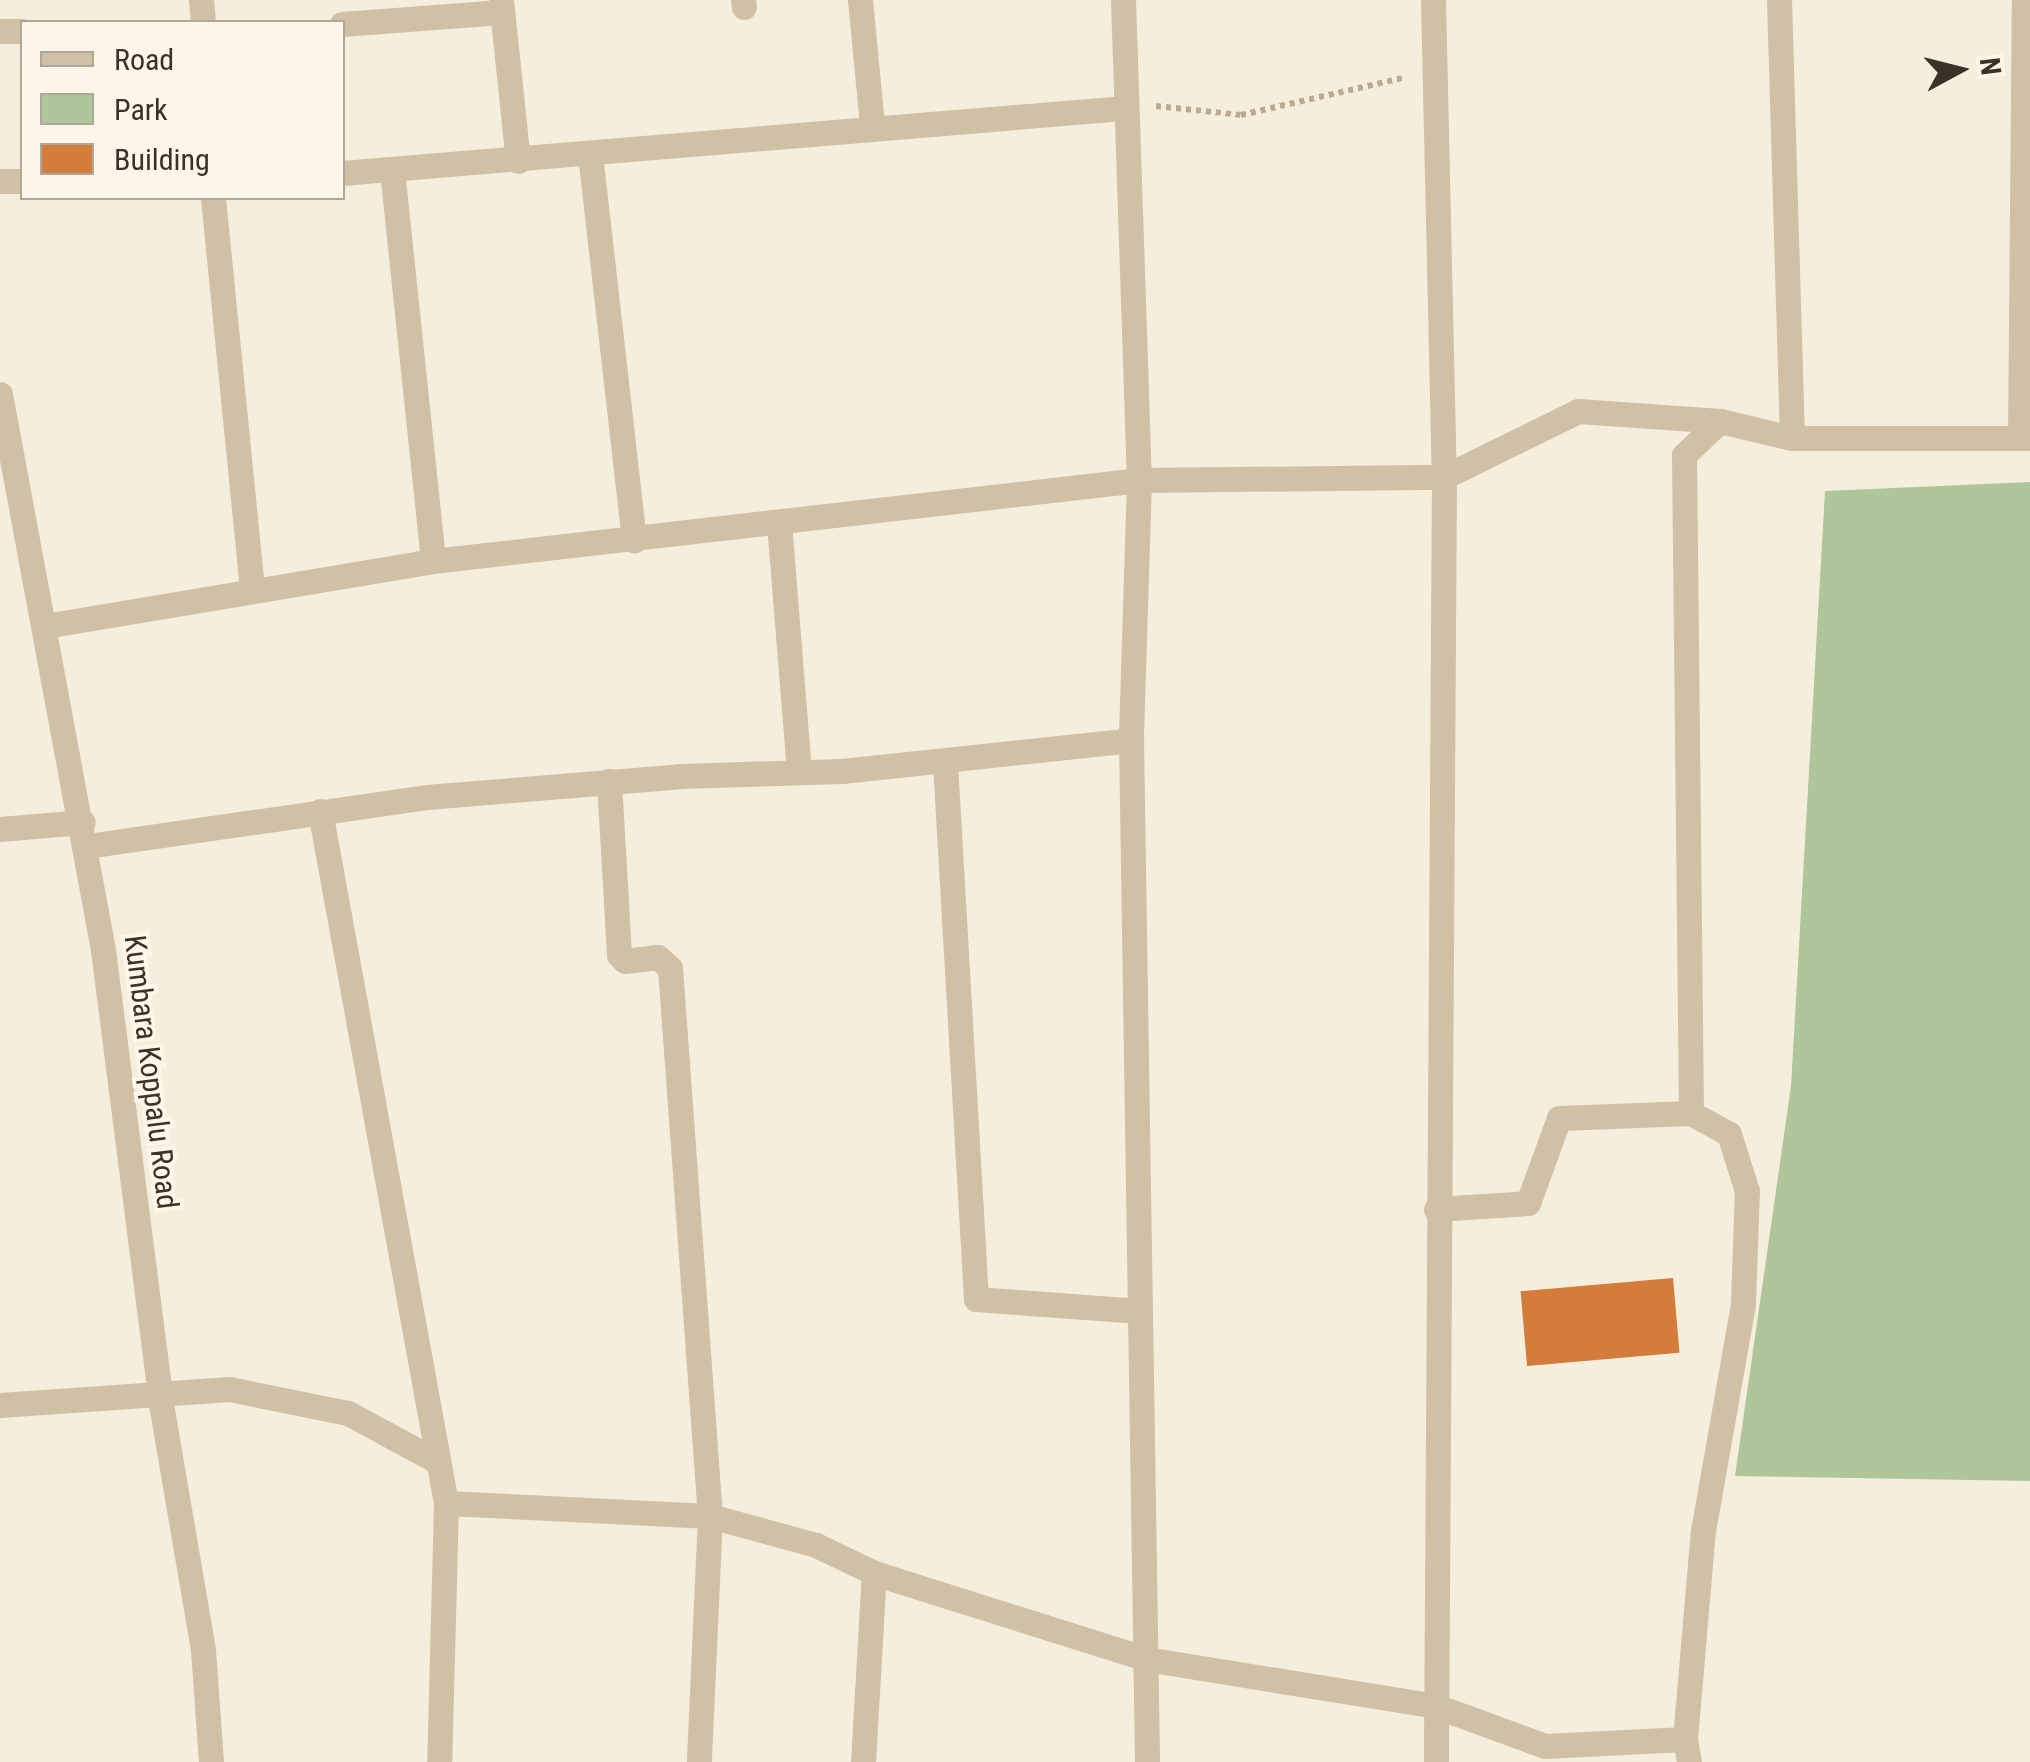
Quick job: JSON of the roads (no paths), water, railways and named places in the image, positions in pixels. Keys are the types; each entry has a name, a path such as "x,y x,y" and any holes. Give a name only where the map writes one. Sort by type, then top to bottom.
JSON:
{"street":[{"path":"860,0 872,125"},
{"path":"1123,0 1139,480 1130,740 1146,1762"},
{"path":"1433,0 1444,476 1436,1209 1436,1762"},
{"path":"1778,0 1792,438"},
{"path":"45,626 433,561 634,541 1139,480 1444,476 1578,411 1720,421 1792,438 2025,438 2024,0"},
{"path":"345,24 502,6 518,160"},
{"path":"345,174 872,125 1124,108"},
{"path":"590,154 634,541"},
{"path":"392,170 433,561"},
{"path":"213,200 252,591"},
{"name":"Kumbara Koppalu Road","path":"0,394 85,834 160,1398 203,1650 211,1762"},
{"path":"1692,1113 1684,455 1720,421"},
{"path":"779,523 798,772"},
{"path":"0,829 85,834 609,780 945,763 1130,740"},
{"path":"945,763 976,1299 1140,1311"},
{"path":"609,780 619,955 624,961 658,957 670,968 710,1516 698,1762"},
{"path":"320,811 433,1459 446,1504 439,1762"},
{"path":"446,1504 710,1516 816,1545 874,1573 1146,1659 1436,1706 1545,1746 1688,1750 1703,1530 1744,1303 1747,1190 1729,1134 1692,1113 1559,1118 1528,1203 1436,1209"},
{"path":"0,1405 160,1398 229,1390 348,1413 433,1459"},
{"path":"863,1762 874,1573"}]}
